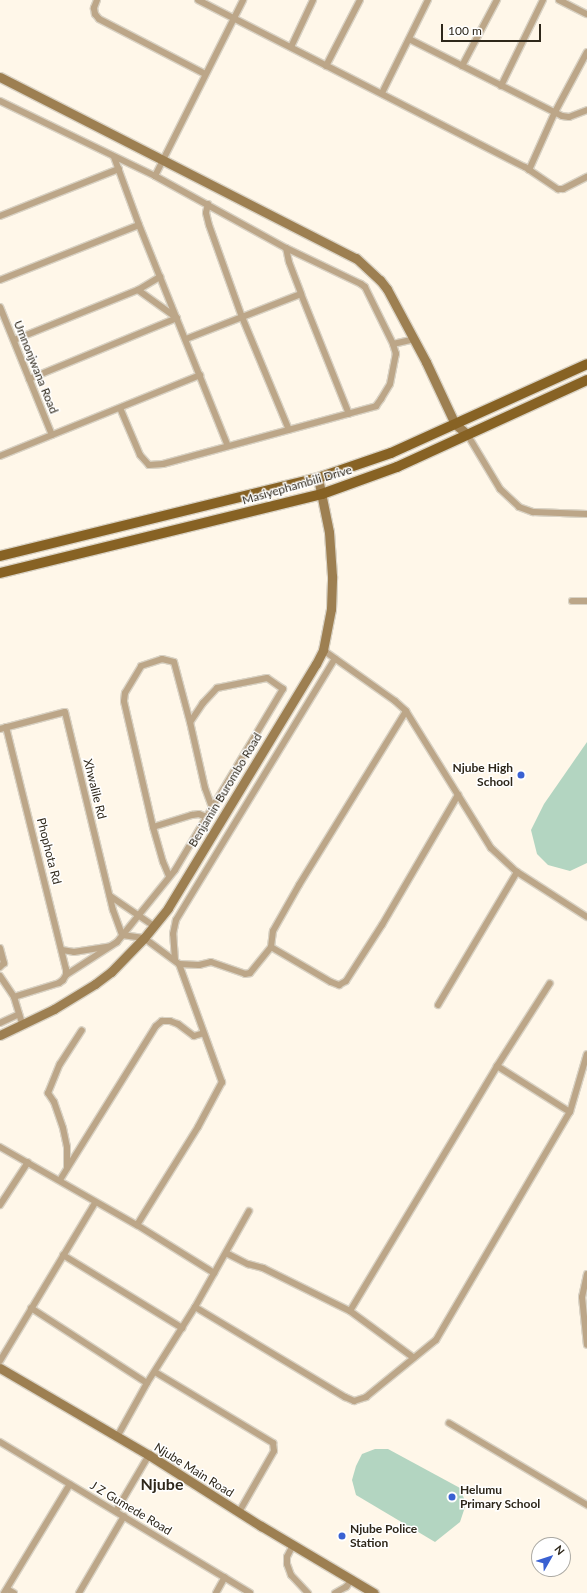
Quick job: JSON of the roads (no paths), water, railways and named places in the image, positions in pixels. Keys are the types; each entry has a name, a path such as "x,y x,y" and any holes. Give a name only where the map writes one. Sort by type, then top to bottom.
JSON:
{"main road":[{"name":"Masiyephambili Drive","path":"0,556 318,478 390,453 587,364"},
{"name":"Masiyephambili Drive","path":"0,573 322,494 397,467 587,380"}],"street":[{"path":"97,0 94,8 95,14 99,19 205,74"},
{"path":"198,0 382,93 529,170 558,189 563,189 587,177"},
{"path":"155,176 242,0"},
{"path":"291,47 313,0"},
{"path":"326,66 360,0"},
{"path":"382,93 427,2 419,0"},
{"path":"462,66 497,0"},
{"path":"501,86 543,0"},
{"path":"559,0 587,14"},
{"path":"409,39 562,116 569,117 587,110"},
{"path":"529,170 555,112 587,52"},
{"path":"0,77 162,161 356,258 380,280 387,289 414,339 455,424 467,434 500,489 519,507 533,512 587,514"},
{"path":"2,103 155,176 286,248 361,284 365,287 393,344 396,354 392,374 381,400 376,406 163,464 149,465 140,455 120,408"},
{"path":"114,157 139,225 228,446"},
{"path":"0,216 119,169"},
{"path":"208,204 206,213 209,225 242,317 289,430"},
{"path":"0,280 139,225"},
{"path":"286,248 289,262 301,294 349,414"},
{"path":"14,340 138,290 160,276"},
{"path":"138,290 177,318"},
{"path":"186,340 301,294"},
{"name":"Umnonjwana Road","path":"0,307 52,435"},
{"path":"29,378 177,318"},
{"path":"393,344 414,339"},
{"path":"0,456 200,375"},
{"name":"Benjamin Burombo Road","path":"0,1035 54,1009 95,984 111,972 144,938 168,908 323,650 331,609 332,576 329,532 318,478"},
{"path":"572,601 587,601"},
{"path":"323,650 395,701 406,711 491,848 517,872 587,917"},
{"path":"169,876 163,862 153,827 123,698 141,666 162,659 174,662 190,722 205,788 212,807"},
{"path":"137,1225 198,1127 222,1082 217,1065 177,962 173,934 176,920 336,660"},
{"path":"14,997 50,986 65,978 113,945 122,935 179,863 283,689 267,678 217,688 190,722"},
{"path":"122,935 144,938 177,962 199,965 211,962 245,974 250,973 271,947 273,931 299,885 406,711"},
{"name":"Xhwalile Rd","path":"3,728 65,712 116,923 122,935"},
{"name":"Phophota Rd","path":"3,728 62,950 65,978"},
{"path":"271,947 331,982 339,985 346,981 382,925 458,795"},
{"path":"153,827 192,815 199,814 206,817"},
{"path":"438,1005 517,872"},
{"path":"110,896 154,926"},
{"path":"62,950 79,951 113,945"},
{"path":"0,948 4,963 0,967"},
{"path":"0,976 14,997 22,1024"},
{"path":"350,1311 497,1066 550,983"},
{"path":"0,1023 19,1014"},
{"path":"60,1180 156,1026 162,1021 170,1022 178,1024 194,1036 204,1033"},
{"path":"67,1170 67,1147 63,1128 54,1102 48,1093 60,1064 82,1030"},
{"path":"195,1307 345,1397 354,1401 366,1398 436,1340 570,1112 587,1054"},
{"path":"497,1066 570,1112"},
{"path":"0,1147 60,1180 95,1203 137,1225 214,1273"},
{"path":"0,1205 28,1162"},
{"path":"0,1361 95,1203"},
{"path":"117,1437 147,1383 195,1307 249,1211"},
{"path":"226,1253 248,1264 263,1268 350,1311 414,1358"},
{"path":"63,1255 182,1328"},
{"path":"587,1274 582,1297 585,1309 587,1345"},
{"path":"31,1308 147,1383"},
{"name":"Njube Main Road","path":"0,1368 149,1456 374,1593"},
{"path":"155,1372 273,1443 274,1450 239,1512"},
{"path":"449,1423 587,1505"},
{"name":"J Z Gumede Road","path":"0,1442 250,1593"},
{"path":"116,1511 149,1456"},
{"path":"14,1593 6,1591 70,1484"},
{"path":"79,1593 124,1516"},
{"path":"293,1545 287,1557 287,1564 291,1575 307,1593"},
{"path":"216,1593 225,1578"},
{"path":"335,1593 346,1587 352,1579"}],"place":[{"name":"Njube High School","path":"521,775"},
{"name":"Helumu Primary School","path":"452,1497"},
{"name":"Njube Police Station","path":"342,1536"}],"district":[{"name":"Njube","path":"162,1484"}]}
